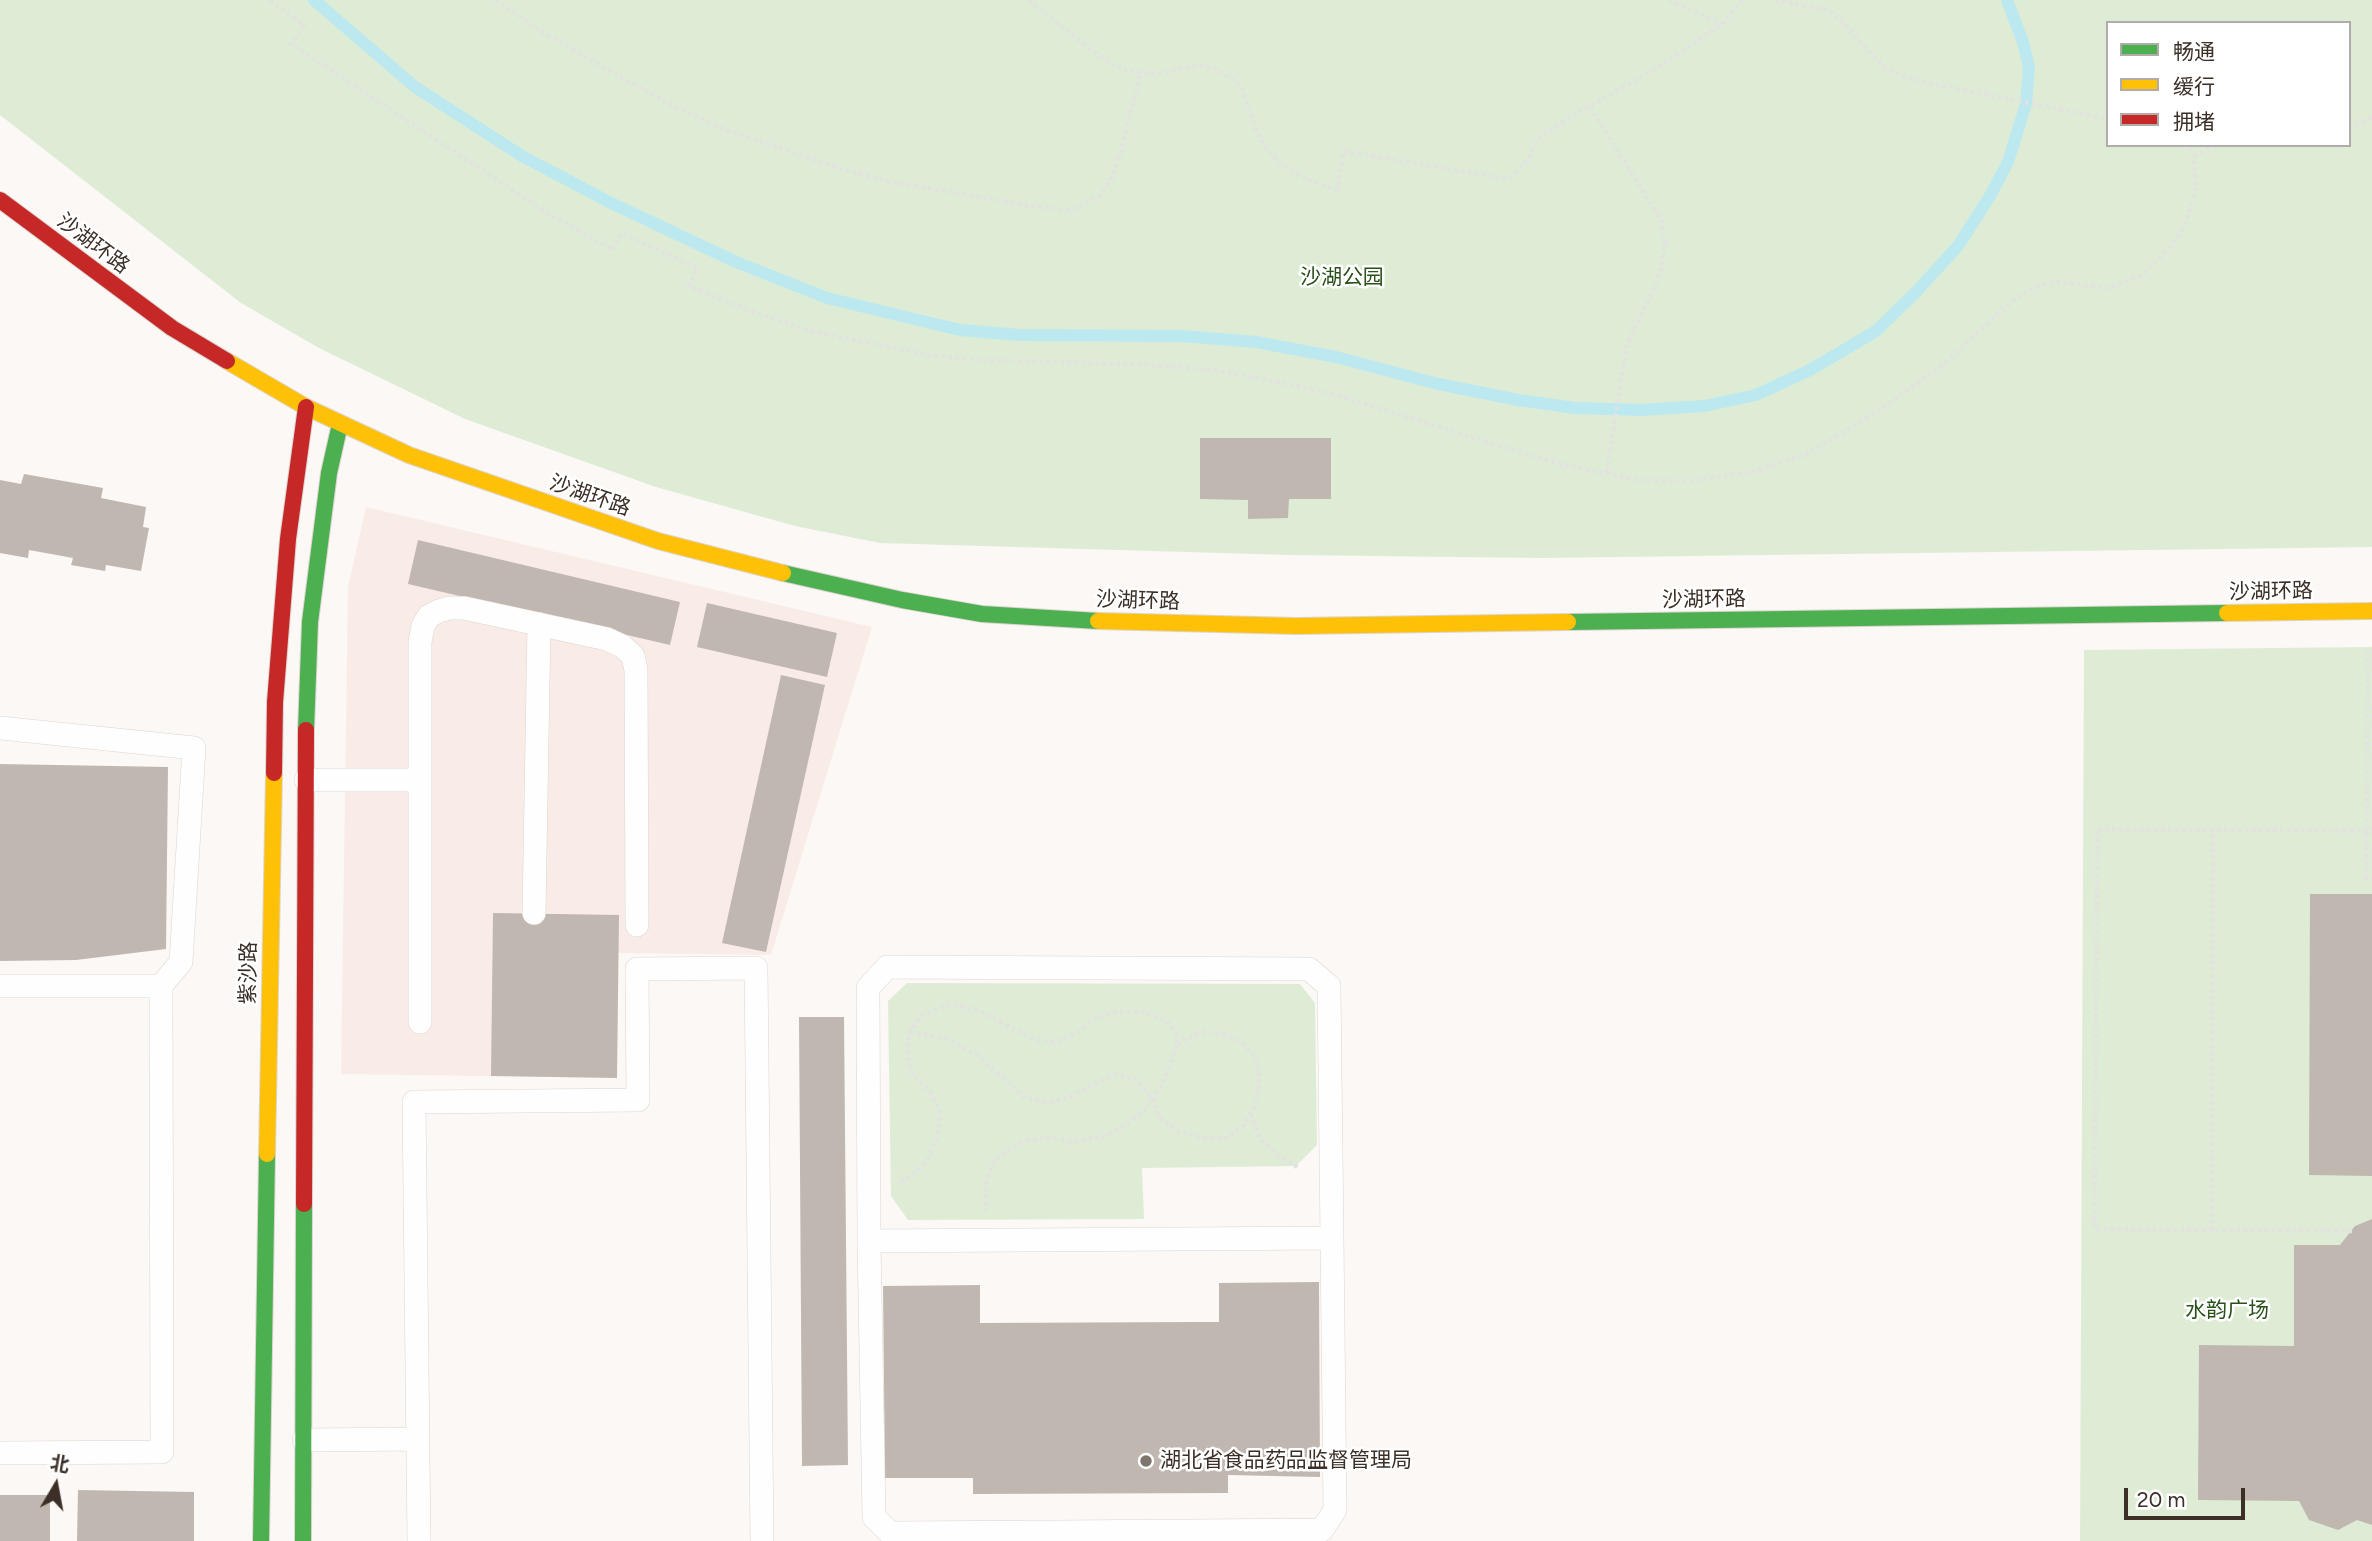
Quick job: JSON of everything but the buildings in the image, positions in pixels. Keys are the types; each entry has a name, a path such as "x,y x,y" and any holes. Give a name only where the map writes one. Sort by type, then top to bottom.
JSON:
{"main road":[{"name":"沙湖环路","path":"0,200 172,328 306,407 409,455 658,541 902,600 982,614 1039,619 1296,626 2370,611"},
{"name":"紫沙路","path":"261,1541 275,702 288,539 306,407"},
{"path":"303,1541 306,690 310,622 329,473 340,424"}],"lane":[{"path":"419,1022 420,642 423,626 429,616 449,607 607,639 622,646 633,656 636,670 637,925"},
{"path":"534,913 539,624"},
{"path":"0,728 194,748 181,962 161,986 162,1452 0,1452"},
{"path":"306,780 419,780"},
{"path":"887,967 1309,969 1329,986 1335,1510 1322,1530 890,1532 874,1517 869,1185 868,988 887,967"},
{"path":"419,1541 414,1102 638,1100 636,969 756,968 762,1541"},
{"path":"0,986 161,986"},
{"path":"869,1241 1332,1238"},
{"path":"304,1440 418,1439"}],"path":[{"path":"270,0 304,25 291,44 546,212 613,250 621,233 697,268 689,286 743,308 811,331 929,355 977,360 1155,365 1214,370 1326,391 1495,445 1606,475 1636,480 1689,481 1751,472 1808,454 1886,406 1944,364 2022,294 2040,285 2059,282 2108,288 2142,275 2167,250 2185,225 2196,188 2194,156 2190,147"},
{"path":"495,0 601,66 669,104 724,129 844,170 919,187 1037,207 1072,210 1099,196 1112,178 1140,74"},
{"path":"1028,0 1113,65 1140,74 1154,75 1199,65 1215,68 1241,86 1266,149 1279,162 1311,181 1337,190 1344,151 1508,179 1528,159 1538,139 1665,63 1722,24 1742,0"},
{"path":"1670,0 1722,24"},
{"path":"1775,0 1829,11 1841,20 1887,69 1898,74 1924,82 2106,119"},
{"path":"1590,107 1661,220 1665,243 1662,266 1655,287 1627,344 1606,475"},
{"path":"2351,128 2372,117"},
{"path":"2194,156 2211,147"},
{"path":"2370,611 2367,878 2372,878"},
{"path":"2351,1231 2095,1229 2097,829 2369,831"},
{"path":"2211,1230 2213,830"},
{"path":"869,1185 906,1180 926,1163 938,1136 940,1109 930,1092 913,1075 907,1056 909,1032 923,1014 951,1004 980,1011 1034,1040 1056,1042 1076,1033 1094,1020 1115,1012 1143,1012 1167,1021 1175,1032 1176,1048 1161,1087 1146,1109 1126,1125 1102,1138 1072,1142 1047,1138 1026,1141 1006,1150 991,1165 986,1184 986,1240"},
{"path":"909,1032 949,1039 978,1056 1004,1082 1026,1098 1048,1102 1068,1098 1116,1074 1136,1079 1153,1099 1159,1118 1178,1131 1207,1139 1227,1138 1243,1126 1255,1105 1260,1079 1255,1056 1241,1042 1223,1034 1203,1032 1187,1038 1176,1048"},
{"path":"1251,1113 1261,1139 1280,1157 1331,1182"}],"shaded area":[{"path":"366,507 872,627 771,955 618,953 617,1078 341,1074 348,587"}],"green space":[{"name":"沙湖公园","path":"0,0 2372,0 2372,547 1541,558 1290,555 880,543 795,526 656,487 465,419 319,348 241,303 0,115"},
{"name":"水韵广场","path":"2372,647 2372,1541 2080,1541 2084,650"},
{"path":"907,983 1300,984 1315,1003 1317,1145 1296,1166 1142,1168 1144,1219 908,1220 891,1196 888,1001"}],"waterway":[{"path":"314,0 415,87 522,156 611,203 736,262 827,298 960,330 1020,335 1182,336 1256,342 1336,357 1438,384 1518,400 1575,408 1641,410 1704,406 1756,395 1810,370 1876,331 1958,246 2008,162 2026,104 2029,67 2007,0"}],"traffic: fast":[{"path":"306,730 310,622 329,473 340,424"},
{"path":"783,573 902,600 982,614 1098,621"},
{"path":"1568,622 2227,613"},
{"path":"261,1541 267,1154"},
{"path":"303,1541 304,1204"}],"traffic: slow":[{"path":"227,361 306,407 409,455 658,541 783,573"},
{"path":"2227,613 2372,611"},
{"path":"1098,621 1296,626 1568,622"},
{"path":"267,1154 274,773"}],"traffic: jam":[{"path":"0,200 172,328 227,361"},
{"path":"274,773 275,702 288,539 306,407"},
{"path":"304,1204 306,730"}],"place":[{"name":"湖北省食品药品监督管理局","path":"1146,1461"}]}
